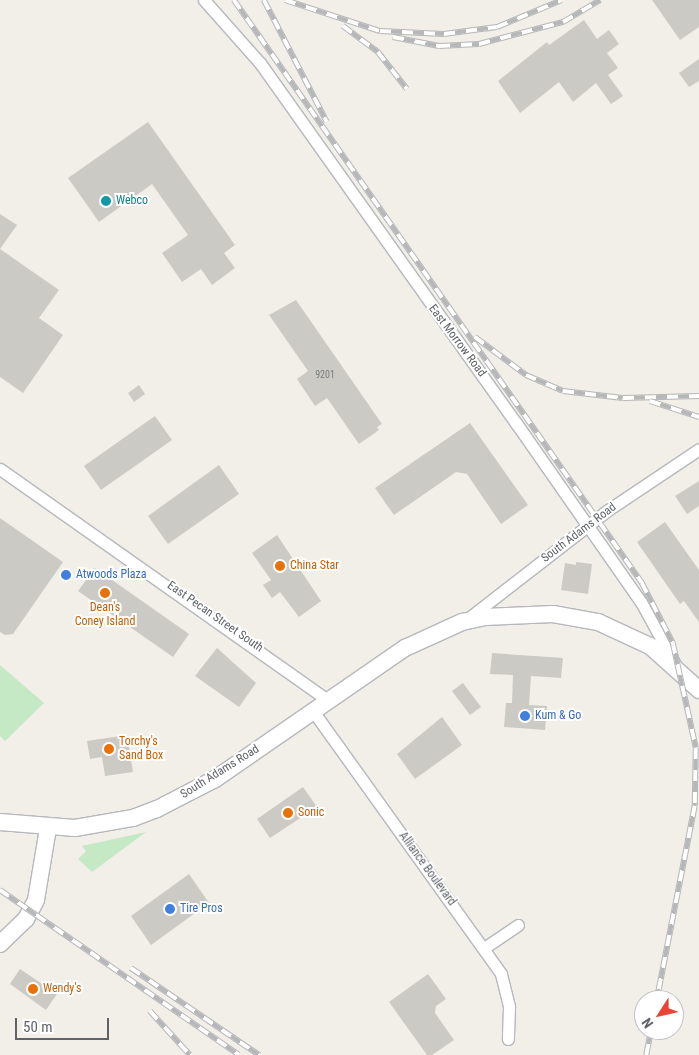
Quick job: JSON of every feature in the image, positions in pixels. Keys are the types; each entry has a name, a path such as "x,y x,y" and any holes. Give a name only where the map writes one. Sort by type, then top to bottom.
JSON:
{"main road":[{"name":"South Adams Road","path":"0,822 48,828 112,823 157,809 215,779 405,648 462,622 531,613 589,620 643,642 676,666"},
{"name":"East Morrow Road","path":"676,666 699,690"},
{"path":"0,944 26,919 36,900 48,828"}],"street":[{"name":"East Morrow Road","path":"204,0 260,63 641,602 676,666"},
{"name":"South Adams Road","path":"462,622 588,526 699,449"},
{"name":"East Pecan Street South","path":"0,469 328,700"},
{"name":"Alliance Boulevard","path":"313,711 484,948 507,989 508,1039"},
{"path":"484,948 518,925"}],"green space":[{"path":"0,665 44,703 5,741 0,736"},
{"path":"146,832 92,872 78,859 86,851 82,846"}],"building":[{"path":"652,0 699,0 699,27 680,40"},
{"path":"584,20 597,39 609,30 619,44 607,53 618,68 608,75 623,96 611,104 596,83 573,102 559,82 520,113 498,81 547,42 549,45"},
{"path":"699,59 699,81 689,87 679,73"},
{"name":"Webco","path":"148,122 235,245 224,253 235,268 212,285 201,269 182,282 162,253 188,235 152,184 99,222 68,178"},
{"path":"0,214 17,225 0,249"},
{"path":"0,249 59,290 39,318 63,335 23,393 0,377"},
{"path":"296,300 382,424 377,427 379,430 359,444 327,398 315,406 297,379 308,371 269,315"},
{"path":"139,385 145,394 134,402 128,393"},
{"path":"155,416 172,440 101,490 84,466"},
{"path":"470,423 528,505 501,524 467,474 456,472 394,515 375,488"},
{"path":"219,465 239,494 168,544 148,516"},
{"path":"699,481 699,506 687,514 675,496"},
{"path":"0,518 63,562 13,634 5,635 0,632"},
{"path":"665,522 699,570 699,622 684,601 680,604 637,542"},
{"name":"China Star","path":"277,535 321,601 299,617 280,592 272,598 263,585 271,580 252,553"},
{"path":"576,562 592,564 588,594 561,590 565,563 576,565"},
{"path":"95,568 189,634 173,657 78,591"},
{"path":"217,648 256,683 239,707 195,676"},
{"name":"Kum & Go","path":"492,653 563,658 561,678 531,676 529,705 547,706 545,730 504,727 506,703 512,703 513,675 490,674"},
{"path":"463,683 481,707 470,715 452,691"},
{"path":"442,717 462,745 415,779 397,754"},
{"name":"Torchy's Sand Box","path":"127,735 133,772 105,776 102,757 90,759 87,741"},
{"name":"Sonic","path":"303,787 317,807 270,838 257,819"},
{"name":"Tire Pros","path":"189,874 209,903 151,945 131,916"},
{"name":"Wendy's","path":"20,969 57,994 46,1010 10,984"},
{"path":"428,974 446,999 436,1006 435,1013 454,1040 432,1055 427,1055 389,1002"}],"railway":[{"path":"234,0 642,583 673,643 696,748 695,806 659,990"},
{"path":"264,0 327,122"},
{"path":"285,0 380,31 444,34 497,27 562,0"},
{"path":"393,37 439,46 479,44 563,22 600,0"},
{"path":"343,26 378,52 407,89"},
{"path":"475,337 526,375 563,391 623,398 699,396"},
{"path":"650,401 699,417"},
{"path":"0,890 239,1055"},
{"path":"131,968 259,1055"},
{"path":"150,1011 190,1055"},
{"path":"646,1055 649,1040"}],"place":[{"name":"Webco","path":"106,201"},
{"name":"China Star","path":"280,566"},
{"name":"Atwoods Plaza","path":"66,575"},
{"name":"Dean's Coney Island","path":"105,593"},
{"name":"Kum & Go","path":"525,716"},
{"name":"Torchy's Sand Box","path":"109,749"},
{"name":"Sonic","path":"288,813"},
{"name":"Tire Pros","path":"170,909"},
{"name":"Wendy's","path":"33,989"}]}
